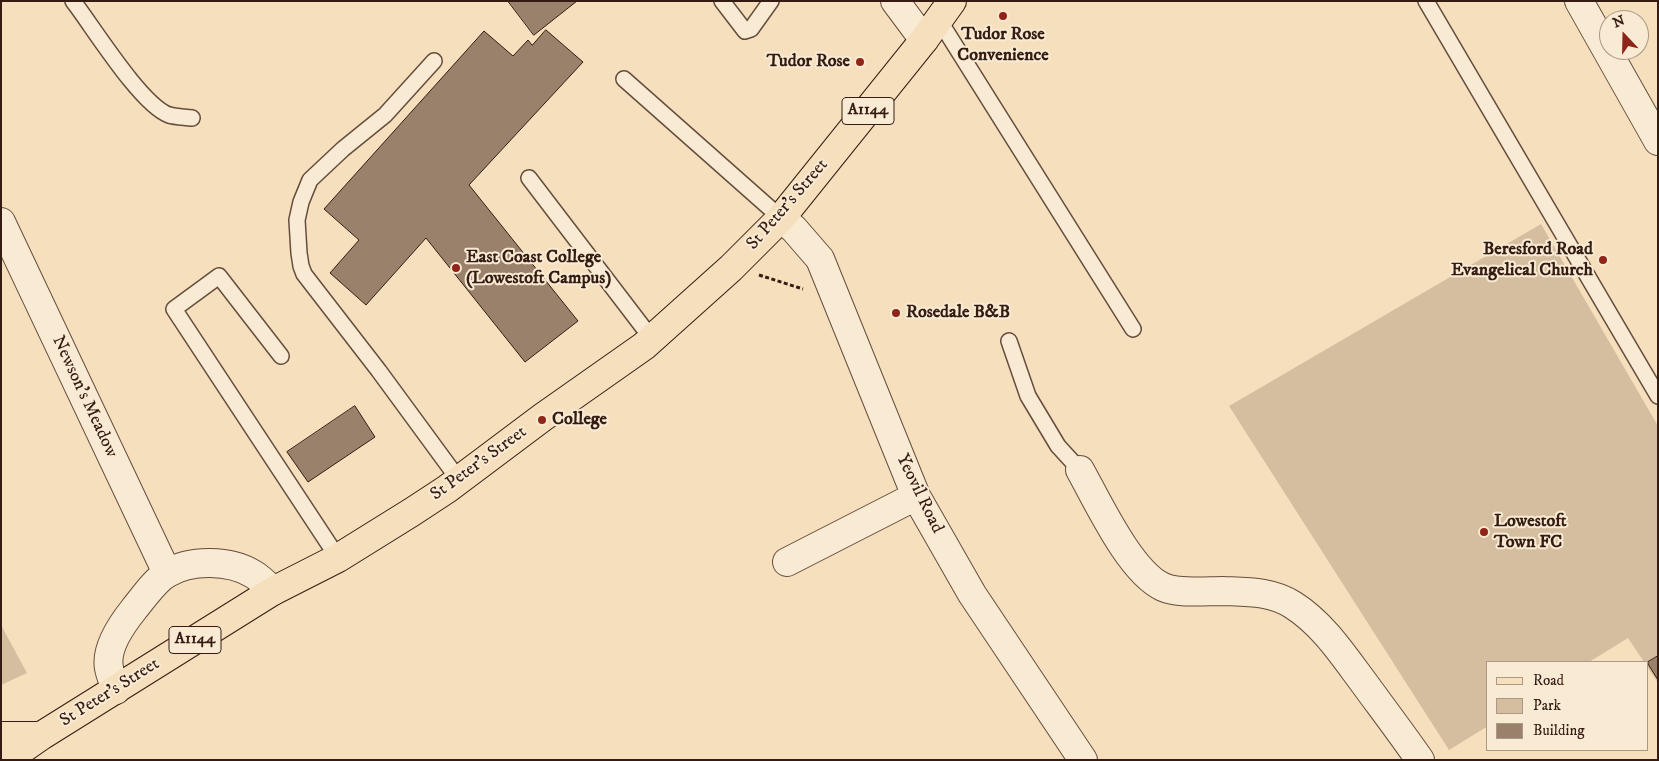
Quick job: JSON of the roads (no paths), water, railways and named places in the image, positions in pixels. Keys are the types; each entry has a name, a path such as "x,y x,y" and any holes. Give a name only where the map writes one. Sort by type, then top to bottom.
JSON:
{"main road":[{"name":"St Peter's Street","path":"2,760 18,752 36,748 116,690 274,591 338,558 412,512 459,480 652,339 731,268 781,218 938,20"},
{"name":"St Peter's Street","path":"1,736 36,748"}],"street":[{"path":"895,1 938,20"},
{"path":"1579,1 1658,141"},
{"name":"Yeovil Road","path":"781,218 794,229 820,259 916,496 972,594 1083,760"},
{"name":"Newson's Meadow","path":"1,222 167,573"},
{"path":"1080,470 1132,561 1147,576 1163,587 1181,591 1257,592 1274,596 1292,604 1310,618 1334,642 1420,760"},
{"path":"787,562 916,496"},
{"path":"116,690 109,666 109,655 123,623 167,573 184,565 222,564 240,567 254,574 274,591"}],"lane":[{"path":"72,1 131,81 150,103 169,114 192,118"},
{"path":"722,1 745,30 751,29 771,1"},
{"path":"1426,1 1658,396"},
{"path":"938,20 1133,329"},
{"path":"434,61 385,115 342,150 310,180 301,202 297,220 299,253 304,274 379,371 459,480"},
{"path":"624,79 781,218"},
{"path":"529,178 652,339"},
{"path":"281,356 219,276 174,309 338,558"},
{"path":"1009,341 1028,396 1058,446 1080,470"}],"place":[{"name":"Tudor Rose Convenience","path":"1003,16"},
{"name":"Tudor Rose","path":"860,62"},
{"name":"Beresford Road Evangelical Church","path":"1603,260"},
{"name":"East Coast College (Lowestoft Campus)","path":"456,268"},
{"name":"Rosedale B&B","path":"896,313"},
{"name":"College","path":"542,420"},
{"name":"Lowestoft Town FC","path":"1484,532"}]}
